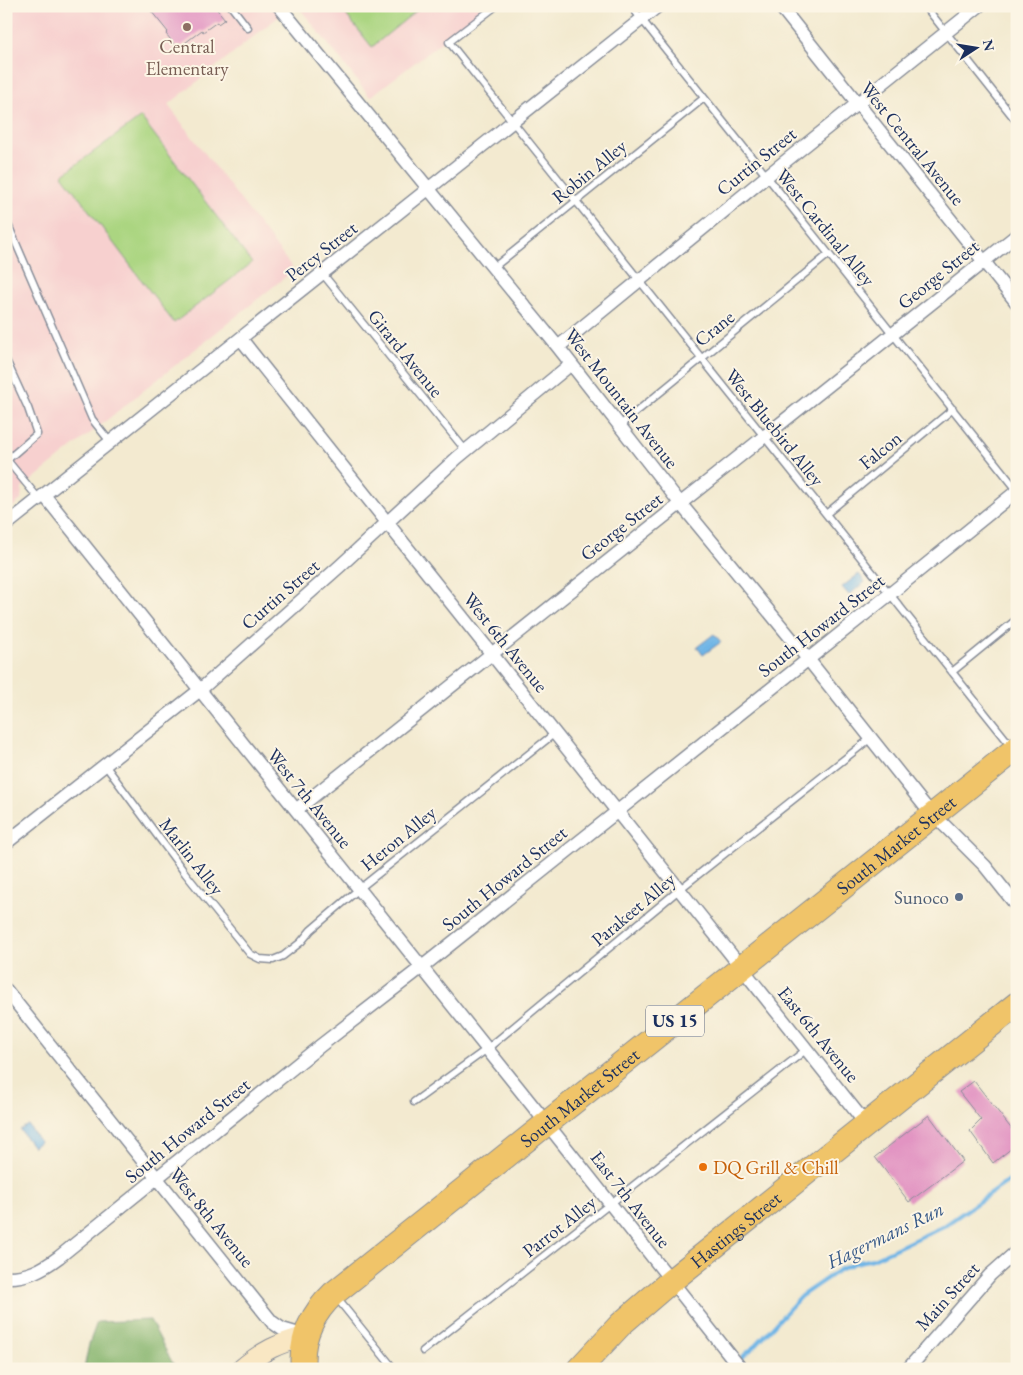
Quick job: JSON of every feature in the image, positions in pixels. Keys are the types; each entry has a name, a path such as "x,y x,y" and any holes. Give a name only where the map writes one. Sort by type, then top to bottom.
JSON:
{"highway":[{"name":"South Market Street","path":"306,1336 316,1313 333,1294 1015,749"},
{"name":"Hastings Street","path":"578,1369 620,1324 671,1281 1017,1004"},
{"name":"US 15","path":"303,1369 303,1348 306,1336"}],"main road":[{"path":"241,1369 267,1349 306,1336"}],"street":[{"name":"West Mountain Avenue","path":"279,6 558,347 680,503 808,659 924,805 985,866 1017,906"},
{"name":"Percy Street","path":"6,525 658,6"},
{"name":"West Central Avenue","path":"780,6 1017,303"},
{"name":"Curtin Street","path":"558,347 979,6"},
{"name":"George Street","path":"296,810 1017,235"},
{"name":"West 6th Avenue","path":"241,339 742,967"},
{"name":"Curtin Street","path":"6,843 200,690 466,451 571,364"},
{"name":"South Howard Street","path":"6,1277 24,1276 42,1269 890,594 1017,490"},
{"name":"West 7th Avenue","path":"42,497 200,690 547,1123"},
{"name":"East 6th Avenue","path":"742,967 866,1124"},
{"name":"West 8th Avenue","path":"6,990 272,1322 282,1329 306,1336"},
{"name":"East 7th Avenue","path":"547,1123 740,1368"},
{"name":"Main Street","path":"908,1369 990,1275 1017,1251"}],"lane":[{"path":"231,6 248,28"},
{"name":"West Bluebird Alley","path":"496,6 449,42 1015,749"},
{"name":"West Cardinal Alley","path":"631,6 1017,490"},
{"path":"925,6 1017,122"},
{"name":"Robin Alley","path":"493,268 704,98"},
{"path":"1010,114 1017,109"},
{"path":"6,220 92,419 110,443"},
{"name":"Crane","path":"619,426 829,254"},
{"name":"Girard Avenue","path":"322,273 466,451"},
{"path":"6,360 28,408 37,434 7,460 42,497"},
{"name":"Falcon","path":"826,514 953,409"},
{"path":"952,672 1017,620"},
{"name":"Heron Alley","path":"260,959 273,960 283,956 359,889 555,733"},
{"name":"Parakeet Alley","path":"414,1102 487,1049 680,889 871,738"},
{"name":"Marlin Alley","path":"105,765 185,873 250,954 260,959"},
{"name":"Parrot Alley","path":"423,1351 807,1049"},
{"path":"333,1294 394,1369"}],"shaded area":[{"path":"6,6 292,6 168,105 294,270 22,488 21,500 6,512"},
{"path":"298,6 486,6 487,7 370,97"}],"green space":[{"path":"339,6 422,6 372,47"},
{"path":"141,117 252,263 174,323 62,175"},
{"path":"150,1320 174,1369 84,1369 89,1344 97,1322"}],"water":[{"path":"859,574 865,582 849,595 842,587"},
{"path":"714,634 721,642 703,655 697,647"},
{"path":"28,1125 40,1142 33,1147 20,1130"}],"building":[{"name":"Central Elementary","path":"147,6 214,6 225,19 203,32 202,30 181,46 179,44 176,46 166,34 168,32"},
{"path":"974,1081 1017,1136 1017,1144 993,1163 970,1131 981,1120 959,1092"},
{"path":"929,1115 963,1161 909,1202 875,1157"}],"waterway":[{"name":"Hagermans Run","path":"728,1369 754,1347 801,1296 839,1270 855,1263 873,1259 944,1226 1017,1175"}],"place":[{"name":"Central Elementary","path":"187,27"},
{"name":"Sunoco","path":"959,897"},
{"name":"DQ Grill & Chill","path":"703,1167"}]}
